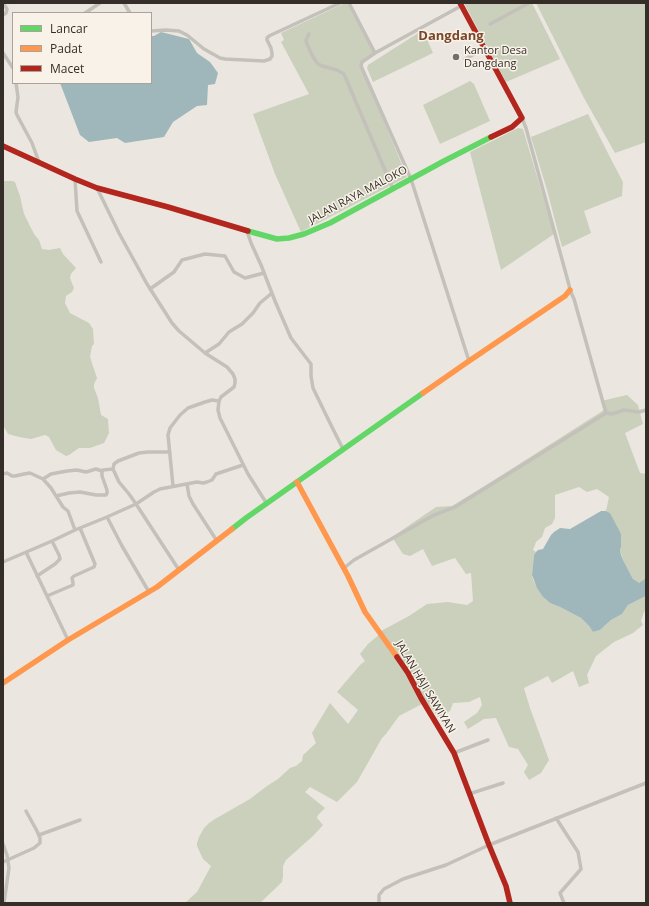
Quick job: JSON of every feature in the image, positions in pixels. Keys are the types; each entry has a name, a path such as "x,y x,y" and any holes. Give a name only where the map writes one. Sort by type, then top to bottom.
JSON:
{"street":[{"path":"3,3 6,13 3,15"},
{"path":"124,3 129,12"},
{"path":"152,31 179,31 187,35 204,49 220,58 264,61 270,59 272,56 267,40 269,36 340,3"},
{"path":"349,3 375,53"},
{"path":"490,24 529,3"},
{"path":"86,12 98,4"},
{"path":"469,361 411,179 362,66 362,62 375,53 460,4 526,128 570,290 574,299 606,413"},
{"path":"309,34 306,40 307,44 316,61 322,66 337,70 344,74 394,189"},
{"path":"465,59 484,49"},
{"path":"3,53 12,66"},
{"path":"16,84 18,97 16,112 32,143 40,163"},
{"name":"JALAN RAYA MALOKO","path":"3,146 97,188 168,207 247,231 281,239 289,238 330,224 444,160 512,127 522,118"},
{"path":"74,179 77,211 100,262"},
{"path":"97,188 119,233 150,289 175,327 205,353 227,367 233,374 235,379 234,387 221,397 219,401 218,410 220,418 243,465 267,504"},
{"path":"247,231 291,338 310,364 313,388 344,449"},
{"path":"150,289 174,272 182,260 205,254 225,256 234,272 245,278 264,273"},
{"path":"3,683 68,640 149,592 267,504 469,361 565,296 570,290"},
{"path":"205,353 219,344 229,332 242,324 258,305 272,293"},
{"path":"173,486 168,435 170,428 188,408 212,400 219,401"},
{"path":"344,568 354,560 434,515 456,507 606,413 612,414 624,410 639,412 646,410"},
{"path":"169,452 139,453 118,461 114,464 113,469 120,485 136,504 179,570"},
{"path":"3,562 136,504 156,491 173,486 207,482 212,480 216,474 243,465"},
{"path":"43,479 51,474 67,471 78,470 86,472 96,469 102,471 113,469"},
{"path":"56,496 69,492 106,495 108,491 102,476 102,471"},
{"path":"3,474 8,473 14,476 30,473 43,479 48,484 62,506 68,511 75,530"},
{"name":"JALAN HAJI SAWIYAN","path":"298,482 344,568 365,612 408,673 423,703 454,753 506,886 509,903"},
{"path":"187,484 189,496 193,504 217,541"},
{"path":"107,517 149,592"},
{"path":"47,596 73,585 72,578 74,576 94,567 80,528"},
{"path":"37,576 60,559 52,541"},
{"path":"26,552 68,640"},
{"path":"454,753 488,740"},
{"path":"469,794 503,783"},
{"path":"379,903 379,895 384,889 403,879 446,865 489,845 646,784"},
{"path":"3,862 38,846 40,843 41,840 39,834 26,811"},
{"path":"556,818 578,852 581,869 560,893 564,903"},
{"path":"39,834 80,820"},
{"path":"3,844 8,860 8,875 4,903"}],"green space":[{"path":"345,3 349,3 375,55 360,64 407,177 301,232 275,174 253,114 309,94 281,42 284,40 281,33"},
{"path":"464,3 532,3 560,59 506,82"},
{"path":"536,3 646,3 646,142 615,153 584,98"},
{"path":"423,30 433,53 373,82 367,68 368,65"},
{"path":"470,81 474,84 490,121 440,144 423,105"},
{"path":"588,114 623,182 622,196 584,211 591,233 562,247 531,137"},
{"path":"518,128 523,129 554,234 501,270 470,152"},
{"path":"3,181 15,182 24,214 34,234 39,240 42,249 49,250 60,248 63,254 76,268 71,274 70,278 74,288 72,292 66,296 65,303 70,313 89,323 93,329 94,344 92,346 90,357 97,378 94,388 98,398 101,415 108,419 109,433 104,443 90,448 79,448 66,456 56,450 49,437 45,435 31,439 19,437 8,434 3,425"},
{"path":"627,395 638,405 643,424 625,433 640,473 646,474 646,578 639,583 636,582 623,560 610,513 606,511 609,497 597,489 587,492 579,487 555,495 555,518 552,524 545,528 542,537 536,542 533,550 536,552 534,555 532,575 533,580 543,597 550,603 581,618 593,632 600,630 611,620 622,614 628,605 646,596 646,610 641,621 643,625 633,633 614,642 596,656 587,675 589,683 579,687 573,671 552,683 548,676 524,688 549,760 541,773 529,780 524,772 528,765 518,749 509,747 496,718 484,719 468,729 464,722 477,713 482,705 480,697 469,702 453,703 450,711 438,717 425,700 381,631 409,616 427,604 448,602 467,605 473,601 471,573 466,574 455,558 432,566 423,549 410,556 403,554 392,537 436,507 452,506 604,410 601,401"},
{"path":"380,634 410,678 422,704 399,716 382,738 357,782 337,802 310,787 305,792 325,808 317,818 323,825 286,860 283,866 282,882 260,903 185,903 197,892 211,866 203,859 197,846 199,837 204,828 215,819 250,799 278,779 290,768 296,766 302,761 303,755 316,743 312,733 330,703 348,724 358,710 337,692 365,661 360,654 368,644"}],"water":[{"path":"161,32 189,39 197,53 210,62 218,73 215,84 208,85 207,105 197,106 173,122 164,137 125,143 117,138 89,142 80,135 60,84 152,84 152,36"},
{"path":"601,511 610,513 621,534 621,555 633,579 639,583 646,578 646,596 628,605 622,614 611,620 600,630 593,632 581,618 550,603 543,597 537,588 532,575 534,555 538,550 543,549 554,532 560,528 570,529"}],"traffic: fast":[{"path":"248,231 277,239 289,238 304,234 330,223 491,137"},
{"path":"232,529 423,393"}],"traffic: slow":[{"path":"423,393 565,296 570,290"},
{"path":"297,482 348,576 365,612 397,657"},
{"path":"3,683 68,640 157,587 232,529"}],"traffic: jam":[{"path":"460,3 522,118 512,127 491,137"},
{"path":"3,146 97,188 248,231"},
{"path":"397,657 408,673 454,753 506,886 510,903"}],"place":[{"name":"Kantor Desa Dangdang","path":"456,57"}],"district":[{"name":"Dangdang","path":"451,36"}]}
